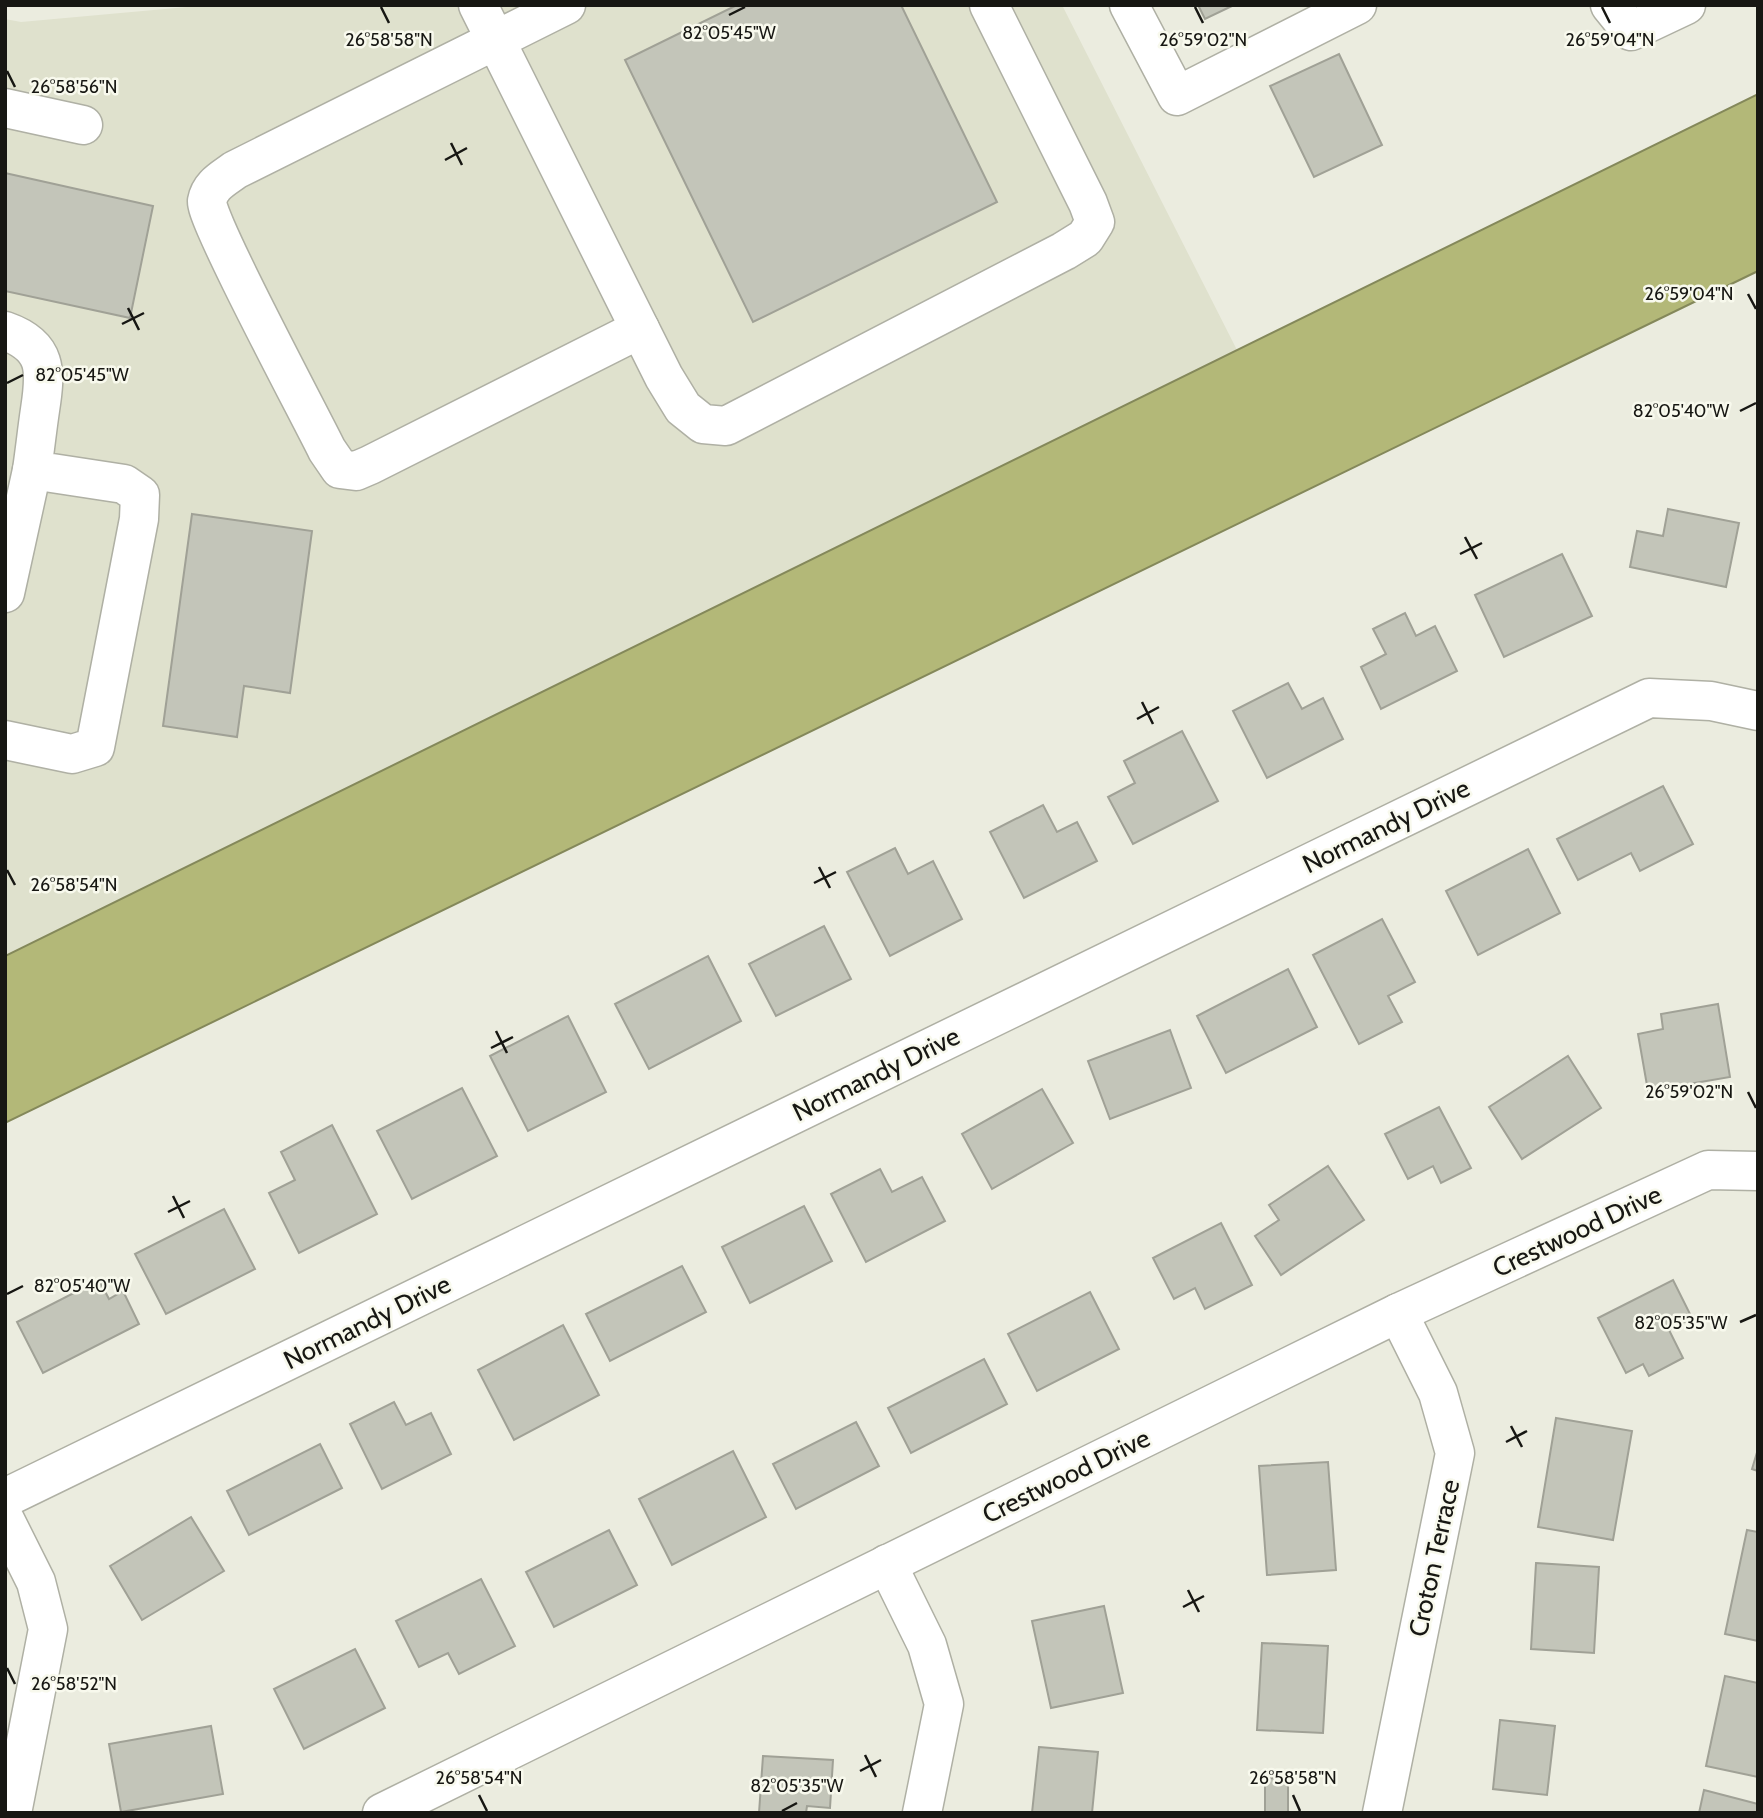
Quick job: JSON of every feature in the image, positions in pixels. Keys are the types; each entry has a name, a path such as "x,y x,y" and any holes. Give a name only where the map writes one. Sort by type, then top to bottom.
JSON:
{"street":[{"path":"478,5 664,377 683,408 703,424 726,426 1064,251 1085,237 1095,222 989,5"},
{"path":"566,5 234,170 214,184 206,203 212,221 327,450 340,469 356,471 370,465 640,329"},
{"path":"1129,5 1177,96 1357,5"},
{"path":"1610,5 1631,32 1686,5"},
{"path":"5,108 83,125"},
{"path":"5,331 22,337 38,354 45,376 32,470 5,593"},
{"path":"5,740 72,754 95,747 139,520 140,495 124,484 32,470"},
{"name":"Normandy Drive","path":"5,1498 1648,698 1711,701 1758,711"},
{"name":"Crestwood Drive","path":"382,1813 1398,1313 1708,1170 1758,1171"},
{"name":"Croton Terrace","path":"1382,1813 1455,1453 1438,1393 1398,1313"},
{"path":"5,1520 36,1583 48,1629 12,1813"},
{"path":"887,1564 927,1645 944,1704 922,1813"}],"shaded area":[{"path":"209,5 1062,5 1237,350 5,956 5,19 21,22"},
{"path":"1758,94 1758,271 5,1123 5,956"}],"building":[{"path":"737,5 901,5 997,202 753,322 625,60"},
{"path":"1198,5 1234,5 1205,19"},
{"path":"1339,54 1382,145 1314,177 1270,86"},
{"path":"5,173 153,206 130,318 5,291"},
{"path":"1668,509 1739,523 1726,587 1630,567 1637,531 1663,536"},
{"path":"192,514 312,531 290,693 244,686 237,737 163,726"},
{"path":"1562,554 1592,616 1504,657 1475,595"},
{"path":"1405,613 1416,636 1435,626 1457,671 1381,709 1361,667 1386,654 1373,629"},
{"path":"1288,683 1302,709 1323,698 1343,739 1267,778 1233,711"},
{"path":"1182,731 1218,801 1133,844 1108,797 1135,783 1124,761"},
{"path":"1663,786 1693,844 1640,871 1631,853 1578,880 1557,839"},
{"path":"1043,805 1057,832 1077,822 1097,861 1024,898 990,832"},
{"path":"895,848 908,874 933,861 962,919 890,956 847,872"},
{"path":"1528,849 1560,913 1478,955 1446,891"},
{"path":"1382,919 1415,982 1388,996 1402,1022 1359,1044 1313,955"},
{"path":"824,926 851,979 776,1016 749,964"},
{"path":"708,956 741,1021 649,1069 615,1004"},
{"path":"1288,969 1317,1027 1226,1073 1197,1016"},
{"path":"1718,1004 1730,1077 1648,1091 1638,1034 1663,1029 1661,1014"},
{"path":"568,1016 606,1092 528,1131 490,1056"},
{"path":"1170,1030 1191,1088 1110,1119 1088,1061"},
{"path":"1568,1056 1601,1108 1522,1159 1489,1107"},
{"path":"462,1088 497,1156 412,1199 377,1131"},
{"path":"1042,1089 1073,1143 992,1189 962,1134"},
{"path":"1439,1107 1471,1168 1441,1183 1433,1166 1408,1179 1385,1134"},
{"path":"332,1125 377,1214 299,1253 269,1193 295,1180 281,1152"},
{"path":"1328,1166 1364,1220 1281,1275 1255,1236 1279,1220 1269,1205"},
{"path":"880,1169 892,1192 922,1177 945,1221 866,1262 831,1194"},
{"path":"804,1206 832,1261 750,1303 722,1247"},
{"path":"224,1209 255,1269 166,1314 135,1254"},
{"path":"1221,1223 1252,1285 1205,1309 1195,1288 1174,1299 1153,1258"},
{"path":"682,1266 706,1312 610,1361 586,1314"},
{"path":"99,1280 109,1299 123,1291 139,1324 43,1373 17,1322"},
{"path":"1673,1280 1692,1318 1669,1330 1683,1358 1649,1376 1643,1364 1626,1373 1598,1318"},
{"path":"1090,1292 1119,1349 1037,1391 1008,1334"},
{"path":"563,1325 599,1395 514,1440 478,1370"},
{"path":"984,1359 1007,1404 911,1453 888,1408"},
{"path":"394,1402 406,1425 431,1413 451,1454 382,1489 350,1424"},
{"path":"1556,1418 1632,1431 1613,1540 1538,1527"},
{"path":"856,1422 879,1466 796,1509 773,1464"},
{"path":"320,1444 342,1488 249,1535 227,1491"},
{"path":"1758,1449 1758,1471 1752,1469"},
{"path":"733,1451 766,1517 672,1565 639,1499"},
{"path":"1328,1462 1336,1570 1267,1575 1259,1466"},
{"path":"191,1517 224,1571 142,1620 110,1566"},
{"path":"609,1530 637,1585 554,1627 526,1572"},
{"path":"1747,1530 1758,1532 1758,1641 1725,1634"},
{"path":"1536,1563 1599,1567 1594,1653 1531,1649"},
{"path":"481,1579 515,1646 459,1674 448,1653 419,1667 396,1621"},
{"path":"1104,1606 1123,1693 1051,1708 1032,1621"},
{"path":"1262,1643 1328,1646 1323,1733 1257,1730"},
{"path":"355,1649 385,1708 304,1749 274,1689"},
{"path":"1725,1676 1758,1683 1758,1777 1706,1766"},
{"path":"1500,1720 1555,1726 1547,1795 1493,1789"},
{"path":"211,1726 223,1794 121,1812 109,1744"},
{"path":"1039,1747 1098,1752 1092,1813 1032,1813"},
{"path":"763,1756 833,1760 830,1808 807,1806 806,1813 759,1813"},
{"path":"1265,1778 1288,1779 1288,1813 1265,1813"},
{"path":"1704,1790 1758,1804 1757,1813 1699,1813"}]}
